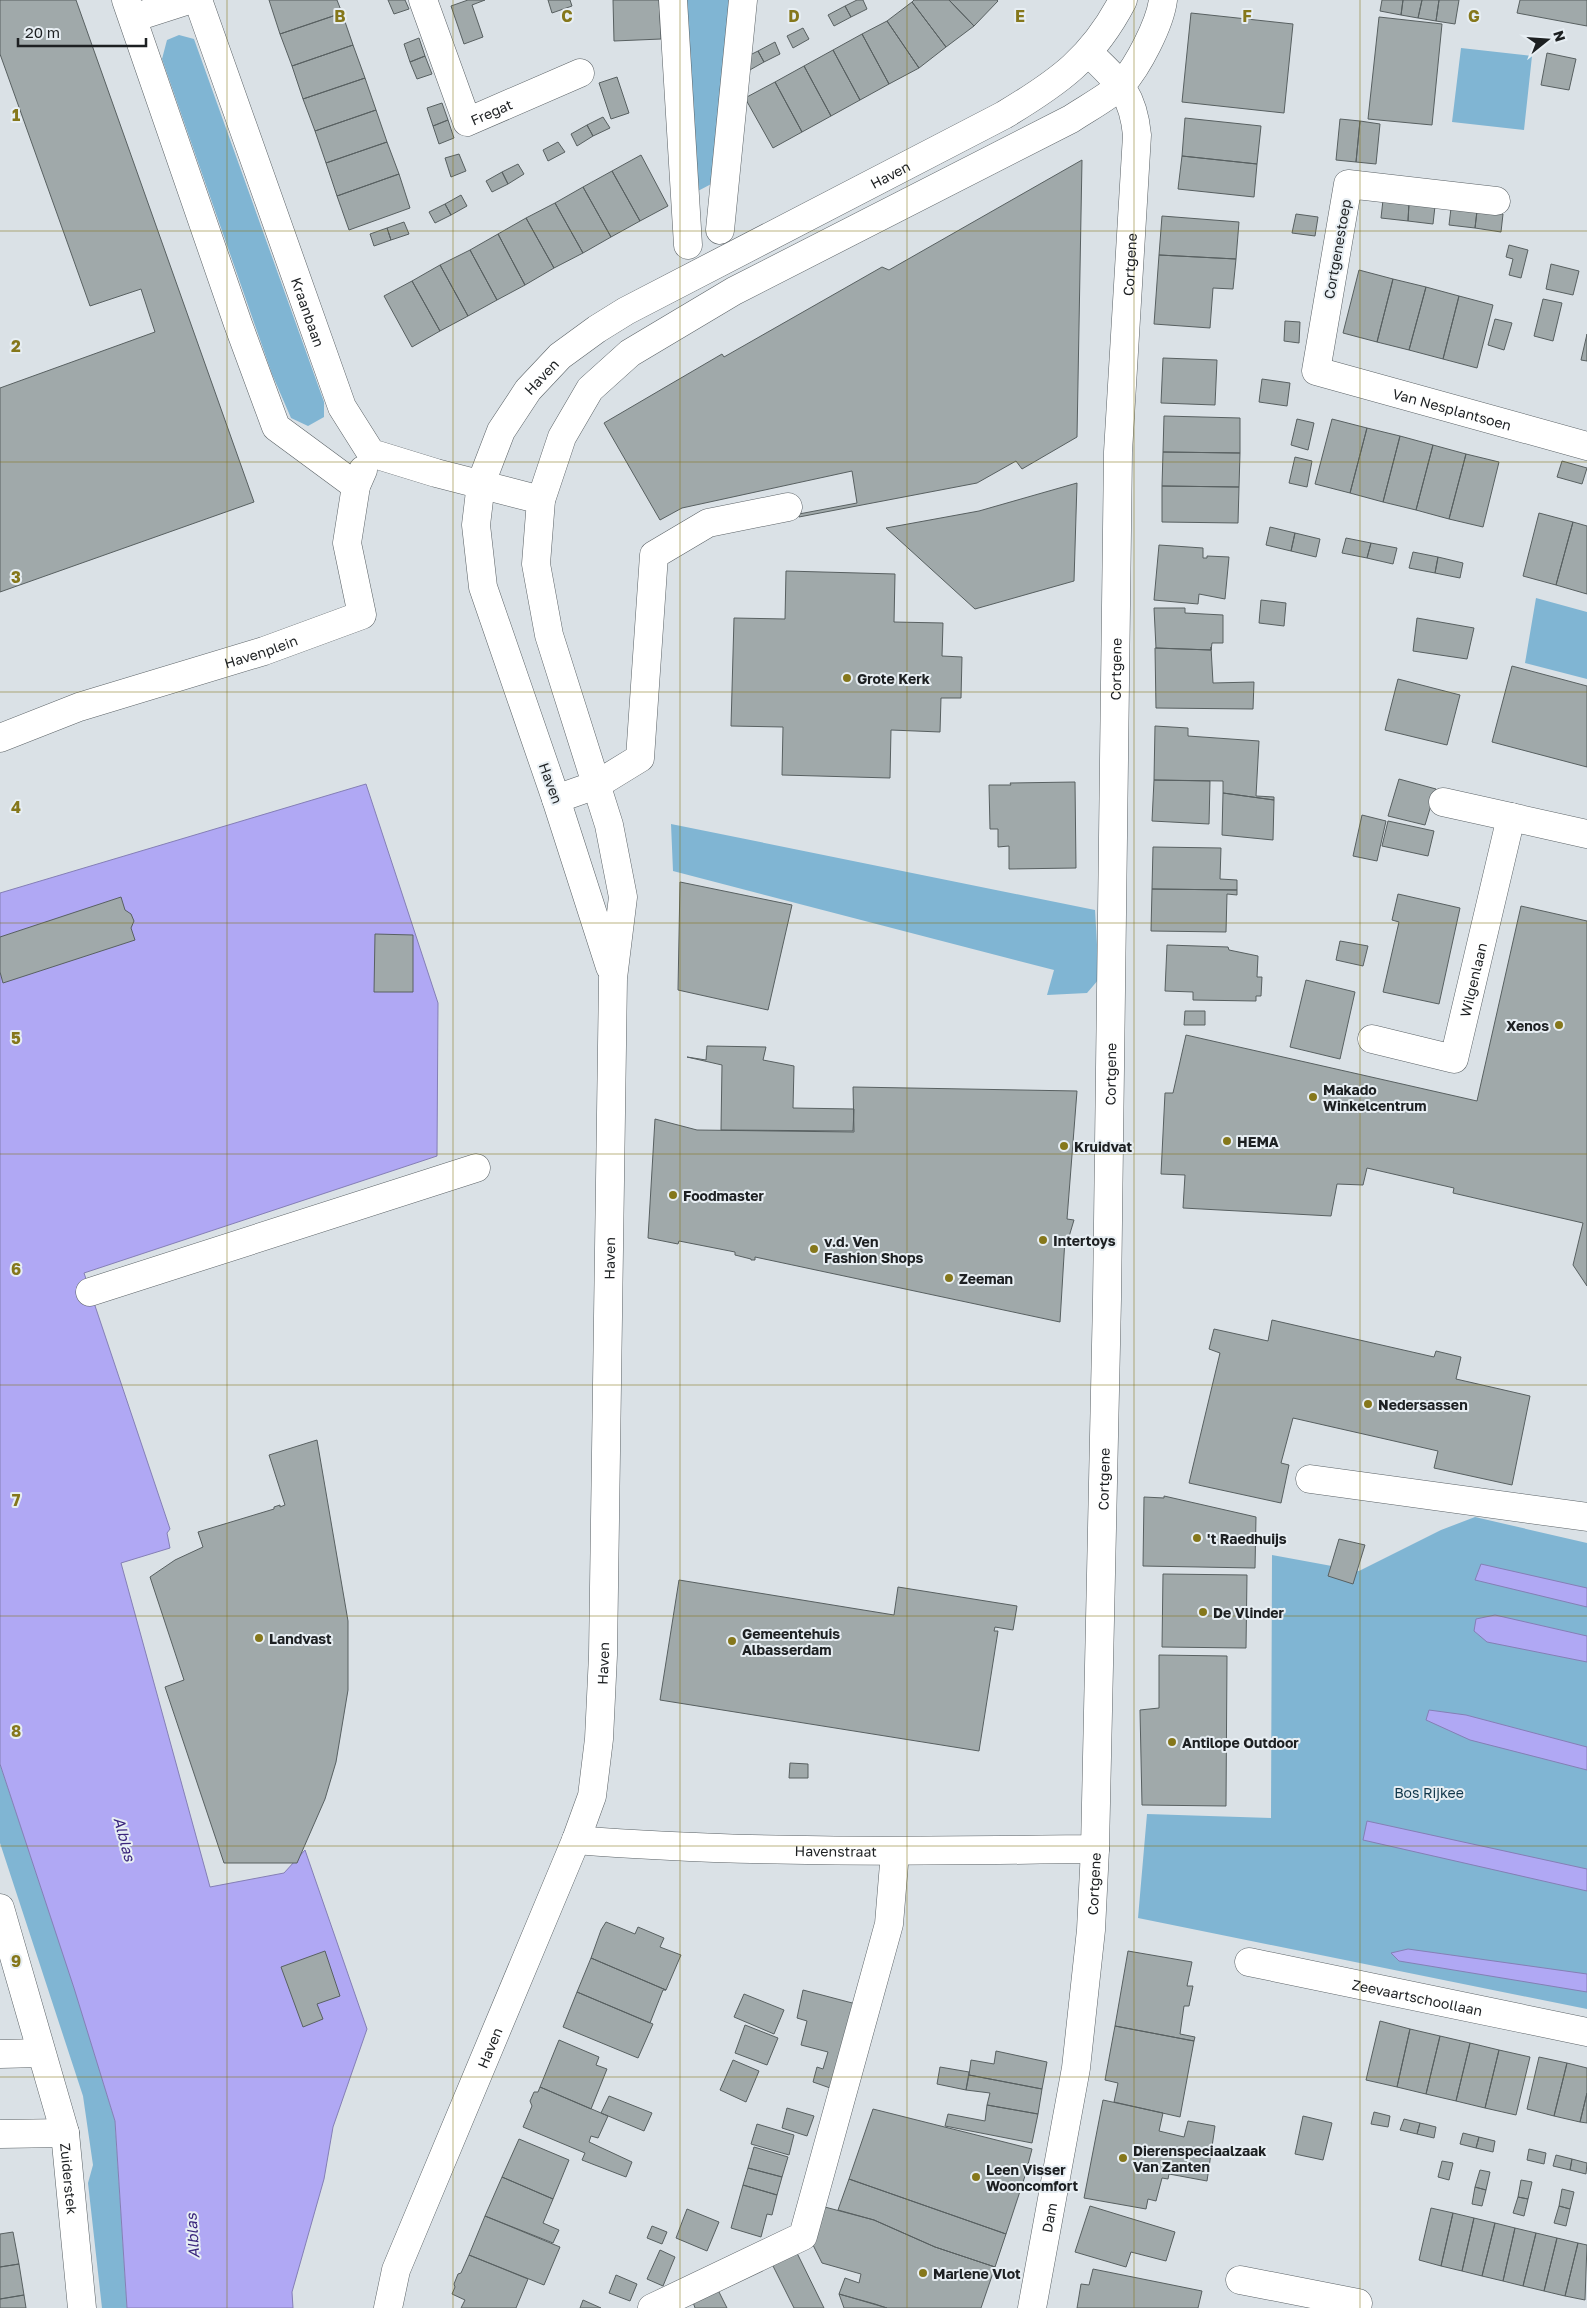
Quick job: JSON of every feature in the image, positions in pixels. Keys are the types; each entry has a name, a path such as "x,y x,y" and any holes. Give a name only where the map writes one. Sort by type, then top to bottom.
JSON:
{"street":[{"path":"189,0 130,9 234,315 276,427 356,486"},
{"name":"Kraanbaan","path":"198,0 342,407 371,453"},
{"name":"Fregat","path":"423,0 467,122 580,73"},
{"path":"673,0 688,245"},
{"path":"720,230 743,0"},
{"path":"1089,53 1109,27 1123,0"},
{"path":"1121,85 1146,45 1162,7 1162,0"},
{"name":"Cortgene","path":"1076,2068 1091,1930 1095,1849 1107,1299 1118,452 1137,135 1135,114 1121,85 1089,53"},
{"name":"Haven","path":"613,978 556,799 483,587 476,526 481,483 501,431 528,390 560,356 597,329 626,311 1004,115 1047,90 1089,53"},
{"name":"Haven","path":"388,2308 396,2270 576,1840 592,1796 599,1739 603,1656 613,978 623,897 608,825 549,635 536,564 541,500 562,437 590,389 630,353 734,291 1071,119 1121,85"},
{"name":"Cortgenestoep","path":"1316,371 1348,184 1496,201"},
{"name":"Van Nesplantsoen","path":"1316,371 1587,446"},
{"path":"371,453 436,473 481,483 541,500"},
{"name":"Havenplein","path":"0,738 79,707 264,651 362,615 347,543 356,486 371,453"},
{"path":"556,799 596,785 640,758 654,555 708,523 788,507"},
{"path":"1443,802 1587,834"},
{"name":"Wilgenlaan","path":"1372,1039 1454,1059 1511,817"},
{"path":"90,1292 476,1168"},
{"path":"1310,1478 1587,1517"},
{"name":"Havenstraat","path":"576,1840 633,1845 894,1852 1095,1849"},
{"path":"652,2308 803,2236 889,1924 894,1852"},
{"name":"Zuiderstek","path":"0,1908 65,2133 82,2308"},
{"name":"Zeevaartschoollaan","path":"1249,1962 1587,2032"},
{"path":"0,2054 41,2052"},
{"name":"Dam","path":"1032,2308 1076,2068"},
{"path":"0,2134 65,2133"},
{"path":"1240,2280 1358,2303 1357,2308"}],"green space":[{"path":"686,0 735,0 717,181 696,192"},
{"path":"179,35 194,39 324,402 324,417 308,426 291,418 272,374 162,59 167,40"},
{"path":"1461,48 1532,56 1524,130 1452,122"},
{"path":"1536,598 1587,612 1587,679 1525,663"},
{"path":"671,824 1095,910 1099,979 1087,993 1047,995 1054,970 673,871"},
{"name":"Bos Rijkee","path":"1475,1517 1587,1543 1587,2009 1138,1918 1147,1814 1271,1818 1272,1555 1359,1571 1441,1530"},
{"path":"0,1764 74,1987 115,2121 127,2308 102,2308 88,2183 93,2165 83,2096 0,1843"}],"water":[{"name":"Alblas","path":"366,784 438,1003 437,1156 84,1273 170,1529 167,1533 170,1548 121,1563 210,1887 284,1873 305,1850 367,2029 333,2127 324,2179 292,2292 293,2308 127,2308 115,2121 74,1988 0,1764 0,893"},
{"path":"1481,1564 1587,1588 1587,1607 1475,1580"},
{"path":"1495,1615 1587,1636 1587,1662 1487,1642 1474,1631 1476,1619"},
{"path":"1429,1710 1466,1715 1587,1747 1587,1770 1470,1740 1426,1720"},
{"path":"1367,1821 1587,1869 1587,1891 1363,1840"},
{"path":"1408,1949 1587,1974 1587,1992 1399,1961 1391,1953"}],"building":[{"path":"0,0 76,0 254,502 0,592 0,388 155,332 141,289 90,306 0,54"},
{"path":"269,0 337,0 342,13 280,34"},
{"path":"388,0 405,0 409,9 394,14"},
{"path":"468,0 485,0 472,5 483,37 464,44 451,6"},
{"path":"548,0 570,0 572,6 552,13"},
{"path":"613,0 659,0 661,39 614,41"},
{"path":"857,0 863,0 867,9 851,17 845,6"},
{"path":"914,0 949,0 974,26 946,47 912,2"},
{"path":"949,0 997,0 998,1 974,26"},
{"path":"1382,0 1403,0 1401,15 1380,11"},
{"path":"1403,0 1422,0 1418,18 1401,15"},
{"path":"1422,0 1439,0 1436,21 1418,18"},
{"path":"1439,0 1459,0 1455,24 1436,21"},
{"path":"1520,0 1587,0 1587,26 1517,13"},
{"path":"912,2 946,47 919,68 887,21"},
{"path":"845,6 851,17 834,26 828,15"},
{"path":"342,13 353,45 292,66 280,34"},
{"path":"1191,13 1293,24 1284,113 1182,102"},
{"path":"1379,17 1442,24 1432,125 1368,119"},
{"path":"887,21 919,68 889,84 862,34"},
{"path":"803,28 809,39 793,48 787,36"},
{"path":"862,34 889,84 860,100 833,50"},
{"path":"419,38 425,56 410,62 404,44"},
{"path":"775,42 780,54 764,62 758,51"},
{"path":"353,45 365,78 303,99 292,66"},
{"path":"833,50 860,100 831,116 804,66"},
{"path":"758,51 764,62 748,71 742,59"},
{"path":"1547,53 1576,59 1569,90 1541,85"},
{"path":"425,56 432,74 417,79 410,62"},
{"path":"804,66 831,116 802,132 775,82"},
{"path":"617,77 629,113 611,119 599,83"},
{"path":"365,78 376,110 315,131 303,99"},
{"path":"775,82 802,132 773,148 745,98"},
{"path":"442,103 448,120 433,126 427,108"},
{"path":"376,110 387,142 326,163 315,131"},
{"path":"603,117 610,128 593,136 587,125"},
{"path":"1185,118 1261,126 1257,164 1182,156"},
{"path":"1340,119 1360,121 1356,162 1336,160"},
{"path":"448,120 454,138 439,144 433,126"},
{"path":"1360,121 1380,124 1376,164 1356,162"},
{"path":"587,125 593,136 577,146 571,134"},
{"path":"387,142 399,174 337,196 326,163"},
{"path":"558,142 565,152 548,161 543,150"},
{"path":"459,154 466,171 451,177 445,158"},
{"path":"641,155 668,206 640,221 612,171"},
{"path":"1182,156 1257,164 1254,197 1178,189"},
{"path":"1082,160 1077,437 1022,469 1016,461 977,483 799,517 799,514 857,503 852,471 682,508 660,520 604,423 722,354 724,357 882,267 889,270"},
{"path":"518,164 524,174 508,184 502,172"},
{"path":"612,171 640,221 611,237 583,187"},
{"path":"502,172 508,184 492,192 486,181"},
{"path":"399,174 410,208 349,230 337,196"},
{"path":"583,187 611,237 583,253 555,203"},
{"path":"461,195 467,206 451,215 445,204"},
{"path":"1383,200 1409,203 1408,221 1381,218"},
{"path":"555,203 583,253 554,268 526,218"},
{"path":"1409,203 1435,206 1433,224 1408,221"},
{"path":"445,204 451,215 435,223 429,212"},
{"path":"1451,208 1477,211 1475,228 1449,225"},
{"path":"1477,211 1503,214 1501,232 1475,228"},
{"path":"1296,214 1318,217 1315,236 1292,233"},
{"path":"1162,216 1239,222 1236,259 1159,255"},
{"path":"526,218 554,268 525,285 498,234"},
{"path":"404,222 409,234 391,240 387,228"},
{"path":"387,228 391,240 374,246 370,234"},
{"path":"498,234 525,285 497,300 470,250"},
{"path":"1509,245 1528,250 1521,278 1509,275 1513,259 1506,257"},
{"path":"470,250 497,300 468,316 440,265"},
{"path":"1159,255 1236,259 1233,289 1213,288 1210,328 1154,324"},
{"path":"1551,264 1579,271 1573,295 1546,289"},
{"path":"440,265 468,316 440,331 412,281"},
{"path":"1359,270 1393,279 1377,342 1343,333"},
{"path":"1393,279 1426,287 1409,350 1377,342"},
{"path":"412,281 440,331 412,347 384,296"},
{"path":"1426,287 1459,296 1443,359 1409,350"},
{"path":"1459,296 1493,305 1477,368 1443,359"},
{"path":"1543,299 1562,303 1553,341 1534,336"},
{"path":"1495,319 1512,323 1504,350 1488,345"},
{"path":"1285,321 1300,322 1299,343 1284,341"},
{"path":"1587,334 1587,361 1581,360"},
{"path":"1163,358 1217,360 1215,405 1161,403"},
{"path":"1262,379 1290,383 1287,406 1259,402"},
{"path":"1164,416 1240,418 1240,453 1163,452"},
{"path":"1297,419 1314,423 1308,450 1291,445"},
{"path":"1332,419 1367,428 1350,493 1315,484"},
{"path":"1367,428 1400,436 1383,502 1350,493"},
{"path":"1400,436 1433,445 1416,510 1383,502"},
{"path":"1433,445 1466,454 1449,519 1416,510"},
{"path":"1163,452 1240,453 1239,487 1162,486"},
{"path":"1466,454 1499,462 1483,527 1449,519"},
{"path":"1295,457 1312,461 1307,487 1289,483"},
{"path":"1562,461 1587,468 1582,484 1557,477"},
{"path":"1077,483 1074,581 975,609 886,528 979,511"},
{"path":"1162,486 1239,487 1238,523 1162,522"},
{"path":"1539,513 1573,522 1556,585 1523,576"},
{"path":"1573,522 1587,526 1587,594 1556,585"},
{"path":"1270,527 1295,533 1291,551 1266,545"},
{"path":"1295,533 1320,539 1316,557 1291,551"},
{"path":"1346,538 1371,543 1367,558 1342,553"},
{"path":"1371,543 1397,548 1393,564 1367,558"},
{"path":"1159,545 1203,548 1203,558 1207,558 1207,556 1229,557 1225,599 1199,594 1198,604 1154,600"},
{"path":"1413,552 1438,557 1435,573 1409,568"},
{"path":"1438,557 1463,563 1460,578 1435,573"},
{"name":"Grote Kerk","path":"786,571 895,574 894,622 943,623 942,656 962,657 961,698 941,698 940,732 891,730 890,778 782,775 783,727 731,726 734,618 785,619"},
{"path":"1261,600 1286,603 1284,626 1259,623"},
{"path":"1154,608 1185,608 1185,613 1223,615 1223,643 1212,643 1211,650 1156,648"},
{"path":"1417,618 1474,628 1467,659 1413,651"},
{"path":"1211,647 1213,683 1254,682 1253,709 1156,708 1155,648 1211,650"},
{"path":"1512,666 1587,686 1587,767 1492,742"},
{"path":"1398,679 1460,695 1447,745 1385,730"},
{"path":"1155,726 1188,728 1188,736 1259,741 1256,796 1274,797 1274,800 1223,793 1223,781 1154,780"},
{"path":"1399,779 1436,789 1425,825 1388,816"},
{"path":"1154,780 1210,781 1209,824 1152,821"},
{"path":"1075,782 1076,868 1009,869 1009,846 998,847 998,829 990,829 989,785"},
{"path":"1223,793 1274,800 1273,840 1222,835"},
{"path":"1362,815 1386,821 1377,861 1353,856"},
{"path":"1388,821 1434,831 1428,856 1382,846"},
{"path":"1153,847 1221,848 1220,879 1237,880 1237,890 1152,889"},
{"path":"680,882 792,905 768,1010 678,990"},
{"path":"1152,889 1237,890 1237,895 1227,894 1226,932 1151,931"},
{"path":"1398,894 1460,908 1439,1004 1383,992 1399,922 1392,920"},
{"path":"121,897 125,910 131,914 134,921 131,928 135,940 3,983 0,972 0,937"},
{"name":"Makado Winkelcentrum","path":"1521,906 1587,921 1587,1286 1573,1265 1583,1223 1453,1193 1454,1188 1367,1168 1363,1185 1337,1184 1331,1216 1183,1208 1185,1175 1161,1174 1165,1093 1173,1093 1186,1035 1477,1101"},
{"path":"375,934 413,935 413,992 374,992"},
{"path":"1340,941 1368,946 1363,966 1336,960"},
{"path":"1167,945 1228,947 1229,950 1258,956 1257,977 1262,977 1261,996 1256,996 1256,1001 1193,1000 1193,992 1165,991"},
{"path":"1306,980 1355,992 1340,1059 1290,1047"},
{"path":"1185,1011 1205,1011 1205,1025 1184,1025"},
{"path":"707,1046 766,1047 763,1060 794,1066 793,1108 854,1109 853,1131 721,1130 722,1065 687,1057 706,1060"},
{"path":"853,1087 1077,1091 1067,1219 1074,1220 1068,1240 1065,1239 1060,1322 755,1257 755,1260 751,1260 735,1255 735,1252 679,1241 678,1244 648,1238 655,1119 697,1130 854,1132"},
{"name":"Nedersassen","path":"1272,1320 1434,1357 1436,1351 1461,1357 1456,1379 1530,1396 1512,1485 1434,1468 1438,1451 1293,1418 1281,1463 1289,1465 1281,1503 1189,1483 1220,1353 1209,1349 1214,1329 1268,1341"},
{"name":"Landvast","path":"317,1440 348,1621 348,1690 336,1762 325,1799 297,1863 224,1863 165,1687 184,1680 150,1577 175,1560 203,1547 198,1532 285,1505 269,1455"},
{"path":"1164,1496 1256,1517 1255,1568 1143,1566 1144,1497 1164,1498"},
{"path":"1339,1539 1365,1545 1353,1584 1328,1576"},
{"path":"1163,1574 1247,1575 1246,1648 1162,1647"},
{"path":"679,1580 894,1615 898,1587 1017,1606 1013,1630 995,1627 994,1631 998,1631 979,1751 660,1700"},
{"path":"1159,1655 1227,1656 1226,1806 1142,1805 1140,1710 1159,1708"},
{"path":"790,1763 808,1764 808,1778 789,1778"},
{"path":"606,1922 635,1934 638,1927 664,1938 660,1947 681,1955 666,1990 591,1958 601,1930"},
{"path":"325,1951 340,1996 317,2004 323,2019 303,2027 281,1967"},
{"path":"1128,1951 1192,1962 1187,1986 1193,1986 1189,2006 1184,2006 1180,2034 1195,2037 1194,2041 1115,2026"},
{"path":"591,1958 666,1990 663,1990 650,2023 577,1992"},
{"path":"803,1990 856,2004 833,2089 813,2082 817,2067 823,2069 828,2052 801,2045 807,2021 797,2018"},
{"path":"577,1992 653,2024 638,2058 563,2027"},
{"path":"744,1994 784,2010 774,2034 734,2017"},
{"path":"1380,2021 1410,2029 1397,2087 1366,2080"},
{"path":"745,2025 778,2038 767,2065 735,2053"},
{"path":"1115,2026 1194,2041 1180,2117 1114,2102 1118,2083 1105,2080"},
{"path":"1410,2029 1440,2036 1426,2094 1397,2087"},
{"path":"1440,2036 1470,2043 1456,2101 1426,2094"},
{"path":"559,2040 599,2057 596,2065 607,2069 591,2109 540,2087"},
{"path":"1470,2043 1499,2050 1485,2108 1456,2101"},
{"path":"1499,2050 1530,2057 1516,2115 1485,2108"},
{"path":"996,2051 1047,2062 1042,2089 969,2075 971,2060 994,2064"},
{"path":"1539,2057 1567,2063 1554,2116 1527,2109"},
{"path":"733,2060 759,2071 746,2102 720,2090"},
{"path":"1567,2063 1587,2068 1587,2093 1580,2122 1554,2116"},
{"path":"940,2067 969,2072 966,2090 937,2084"},
{"path":"969,2075 1042,2089 1038,2114 987,2105 990,2093 966,2090"},
{"path":"540,2087 608,2116 598,2138 591,2136 589,2142 632,2162 626,2177 582,2160 585,2153 523,2127 532,2106 530,2101 534,2092 538,2092"},
{"path":"1587,2093 1587,2123 1580,2122"},
{"path":"609,2096 652,2113 644,2131 601,2113"},
{"path":"1103,2100 1163,2113 1159,2131 1184,2137 1188,2121 1215,2126 1207,2181 1169,2174 1168,2179 1162,2178 1156,2201 1148,2199 1146,2209 1084,2198"},
{"path":"987,2105 1038,2114 1032,2143 945,2126 948,2114 985,2121"},
{"path":"787,2108 814,2116 807,2136 782,2128"},
{"path":"873,2109 1032,2149 1006,2234 849,2179"},
{"path":"1374,2112 1390,2116 1388,2127 1371,2124"},
{"path":"1303,2116 1332,2123 1323,2160 1295,2154"},
{"path":"1404,2119 1420,2123 1417,2134 1400,2130"},
{"path":"1420,2123 1436,2127 1434,2138 1417,2134"},
{"path":"757,2124 794,2135 789,2155 751,2144"},
{"path":"1463,2133 1479,2137 1476,2148 1460,2144"},
{"path":"1479,2137 1495,2141 1493,2152 1476,2148"},
{"path":"519,2139 569,2160 553,2199 502,2177"},
{"path":"754,2147 788,2157 782,2177 748,2168"},
{"path":"1529,2149 1546,2153 1544,2164 1527,2160"},
{"path":"1556,2155 1572,2159 1570,2170 1553,2166"},
{"path":"1572,2159 1587,2163 1586,2174 1570,2170"},
{"path":"1442,2161 1453,2163 1449,2180 1438,2177"},
{"path":"748,2168 782,2177 777,2195 743,2185"},
{"path":"1480,2170 1490,2172 1486,2190 1475,2187"},
{"path":"502,2177 553,2199 543,2223 559,2230 553,2243 485,2216"},
{"path":"849,2179 1006,2234 995,2267 935,2247 874,2220 838,2210"},
{"path":"1521,2180 1532,2182 1528,2199 1518,2197"},
{"path":"743,2185 777,2195 772,2215 767,2214 761,2237 731,2228"},
{"path":"1475,2187 1486,2190 1482,2206 1472,2204"},
{"path":"1562,2189 1574,2192 1570,2209 1559,2206"},
{"path":"1518,2197 1528,2199 1524,2216 1513,2213"},
{"path":"821,2206 874,2220 935,2247 995,2267 981,2308 887,2308 839,2294 845,2278 859,2283 861,2274 822,2263 811,2241"},
{"path":"1090,2206 1175,2232 1166,2261 1131,2252 1126,2267 1075,2252"},
{"path":"1559,2206 1570,2209 1566,2226 1554,2223"},
{"path":"1431,2208 1453,2213 1441,2266 1419,2260"},
{"path":"687,2209 719,2222 707,2251 676,2238"},
{"path":"1453,2213 1474,2218 1462,2271 1441,2266"},
{"path":"485,2216 560,2247 544,2285 469,2255"},
{"path":"1474,2218 1495,2223 1482,2276 1462,2271"},
{"path":"1495,2223 1515,2228 1503,2281 1482,2276"},
{"path":"652,2226 667,2232 662,2244 647,2238"},
{"path":"1515,2228 1536,2233 1523,2286 1503,2281"},
{"path":"13,2232 19,2264 0,2267 0,2234"},
{"path":"1536,2233 1557,2238 1544,2291 1523,2286"},
{"path":"1557,2238 1578,2243 1565,2296 1544,2291"},
{"path":"1578,2243 1587,2245 1585,2300 1565,2296"},
{"path":"660,2250 675,2257 663,2286 647,2279"},
{"path":"796,2251 824,2308 794,2308 772,2264"},
{"path":"469,2255 528,2279 516,2308 461,2308 465,2300 452,2294 458,2274 461,2273"},
{"path":"19,2264 24,2295 0,2299 0,2267"},
{"path":"1093,2269 1202,2291 1198,2308 1077,2308 1081,2284 1089,2285"},
{"path":"616,2275 637,2284 630,2301 609,2293"},
{"path":"718,2290 727,2308 695,2308 693,2302"},
{"path":"839,2294 875,2304 887,2308 844,2308"},
{"path":"24,2295 26,2308 0,2308 0,2299"},
{"path":"583,2300 601,2308 580,2308"}],"place":[{"name":"Grote Kerk","path":"847,678"},
{"name":"Xenos","path":"1559,1025"},
{"name":"Makado Winkelcentrum","path":"1313,1097"},
{"name":"HEMA","path":"1227,1141"},
{"name":"Kruidvat","path":"1064,1146"},
{"name":"Foodmaster","path":"673,1195"},
{"name":"Intertoys","path":"1043,1240"},
{"name":"v.d. Ven Fashion Shops","path":"814,1249"},
{"name":"Zeeman","path":"949,1278"},
{"name":"Nedersassen","path":"1368,1404"},
{"name":"'t Raedhuijs","path":"1197,1538"},
{"name":"De Vlinder","path":"1203,1612"},
{"name":"Landvast","path":"259,1638"},
{"name":"Gemeentehuis Albasserdam","path":"732,1641"},
{"name":"Antilope Outdoor","path":"1172,1742"},
{"name":"Dierenspeciaalzaak Van Zanten","path":"1123,2158"},
{"name":"Leen Visser Wooncomfort","path":"976,2177"},
{"name":"Marlene Vlot","path":"923,2273"}]}
